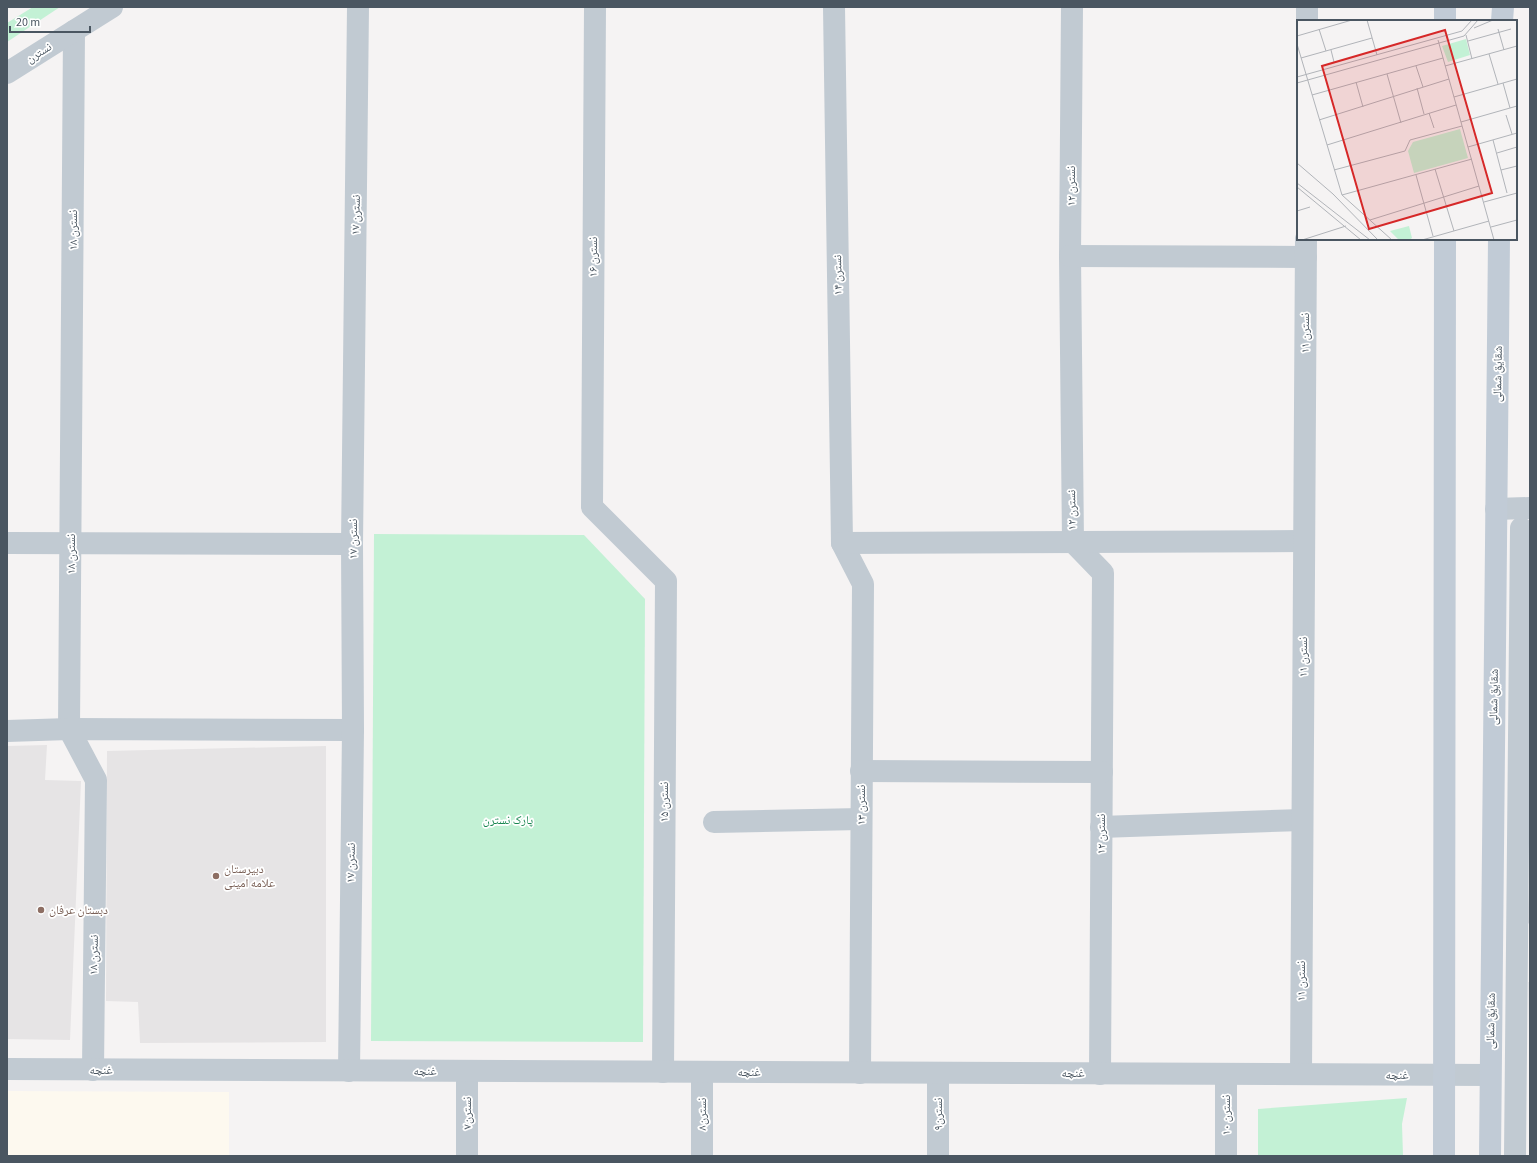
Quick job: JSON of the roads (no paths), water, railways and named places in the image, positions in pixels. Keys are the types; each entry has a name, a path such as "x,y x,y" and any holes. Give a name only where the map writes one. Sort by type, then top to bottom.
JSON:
{"main road":[{"path":"1445,7 1445,20"},
{"path":"1502,20 1503,7"},
{"path":"1444,1156 1445,240"},
{"name":"شقایق شمالی","path":"1490,1156 1500,240"}],"street":[{"name":"نسترن","path":"7,73 112,7"},
{"name":"نسترن ۱۷","path":"349,1070 353,730 352,544 358,7"},
{"name":"نسترن ۱۶","path":"592,507 595,7"},
{"name":"نسترن ۱۴","path":"834,7 842,543"},
{"name":"نسترن ۱۲","path":"1072,7 1070,256 1073,542 1103,573 1100,1074"},
{"path":"1307,7 1307,20"},
{"name":"نسترن ۱۸","path":"74,31 69,730 96,780 93,1070"},
{"path":"1070,256 1306,248"},
{"name":"نسترن ۱۱","path":"1301,1074 1306,248"},
{"name":"نسترن ۱۵","path":"592,507 666,581 663,1072"},
{"path":"1496,509 1530,508"},
{"path":"1515,1156 1521,528"},
{"path":"842,543 1304,541"},
{"path":"7,543 352,544"},
{"name":"نسترن ۱۳","path":"842,543 862,584 860,1072"},
{"path":"7,731 353,730"},
{"path":"861,771 1102,772"},
{"path":"714,822 862,819"},
{"path":"1101,827 1302,820"},
{"name":"غنچه","path":"7,1069 1490,1075"},
{"name":"نسترن۷","path":"467,1071 467,1156"},
{"name":"نسترن۸","path":"702,1072 702,1156"},
{"name":"نسترن۹","path":"938,1073 938,1156"},
{"name":"نسترن ۱۰","path":"1226,1074 1226,1156"}],"place":[{"name":"دبیرستان علامه امینی","path":"216,876"},
{"name":"دبستان عرفان","path":"41,910"}],"park label":[{"name":"پارک نسترن","path":"508,820"}]}
